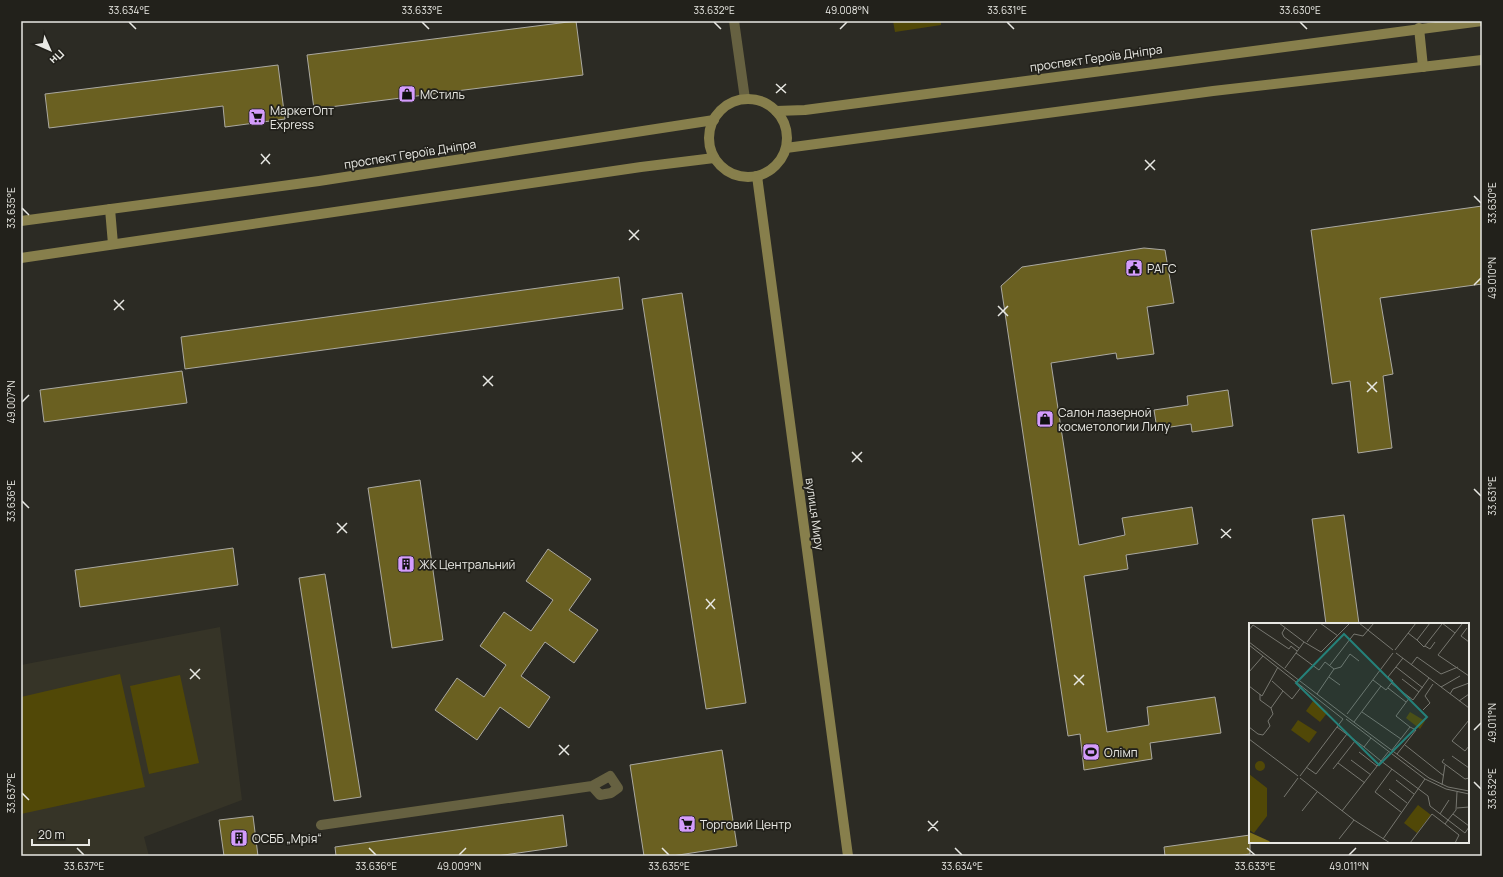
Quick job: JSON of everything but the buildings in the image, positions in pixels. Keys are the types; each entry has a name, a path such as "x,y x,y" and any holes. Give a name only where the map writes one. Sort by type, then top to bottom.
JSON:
{"street":[{"path":"734,21 745,99"},
{"name":"проспект Героїв Дніпра","path":"776,111 805,110 1419,28 1482,21"},
{"path":"1419,28 1423,67"},
{"path":"786,148 1213,91 1482,60"},
{"path":"745,99 757,100 767,104 776,111 786,130 786,148 779,162 769,171 756,176 744,177 732,174 722,168 714,158 710,146 709,133 714,120 721,110 732,102 745,99"},
{"name":"проспект Героїв Дніпра","path":"21,222 319,181 714,120"},
{"path":"21,258 641,167 714,158"},
{"name":"вулиця Миру","path":"756,176 848,856"},
{"path":"110,209 113,244"},
{"path":"321,826 592,786"}],"shaded area":[{"path":"893,21 941,21 941,25 895,32"},
{"path":"220,627 242,800 144,837 149,856 21,856 21,665"},
{"path":"120,674 145,787 21,814 21,697"},
{"path":"180,675 199,763 149,774 130,686"}],"place":[{"name":"МСтиль","path":"407,94"},
{"name":"МаркетОпт Express","path":"257,117"},
{"name":"РАГС","path":"1134,268"},
{"name":"Салон лазерной косметологии Лилу","path":"1045,419"},
{"name":"ЖК Центральний","path":"406,564"},
{"name":"Олімп","path":"1091,752"},
{"name":"Торговий Центр","path":"687,824"},
{"name":"ОСББ „Мрія“","path":"239,838"}]}
